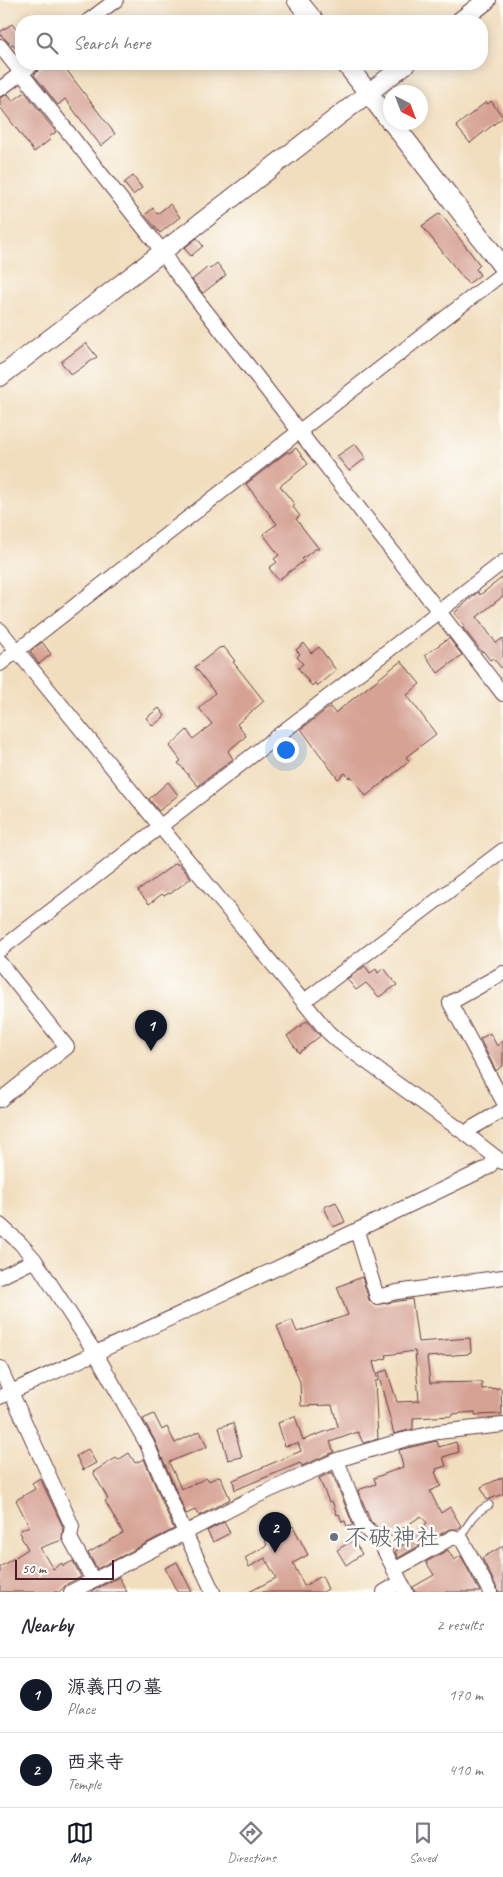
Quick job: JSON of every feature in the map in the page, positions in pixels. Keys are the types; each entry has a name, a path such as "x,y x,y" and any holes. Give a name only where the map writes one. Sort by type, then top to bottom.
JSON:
{"main road":[{"path":"297,0 309,15"},
{"path":"351,70 383,111"},
{"path":"397,130 503,266"}],"street":[{"path":"96,15 116,0"},
{"path":"468,15 487,0"},
{"path":"0,46 15,65"},
{"path":"19,70 162,251 174,270 503,694"},
{"path":"0,90 25,70"},
{"path":"0,377 398,70"},
{"path":"0,664 503,273"},
{"path":"0,950 503,562"},
{"path":"0,630 303,1002 338,1041 499,1160 489,1167 357,1231 96,1354 6,1394"},
{"path":"303,1002 503,850"},
{"path":"0,962 66,1047 0,1100"},
{"path":"503,973 450,1003 503,1101"},
{"path":"466,1134 472,1128 503,1110"},
{"path":"0,1225 20,1242 35,1260 96,1354 147,1444 185,1533 213,1592"},
{"path":"357,1231 377,1297 397,1292 503,1277"},
{"path":"0,1277 35,1260"},
{"path":"0,1368 6,1394 72,1526 70,1538 92,1580"},
{"path":"71,1592 252,1498 337,1460 403,1440 438,1432 503,1426"},
{"path":"337,1460 362,1525 381,1544 400,1581"},
{"path":"384,1592 453,1537 462,1540 490,1592"}],"lane":[{"path":"459,1539 475,1514 481,1508 489,1505"}],"building":[{"path":"12,24 15,28 15,47 13,44 11,45 0,32"},
{"path":"39,70 67,70 115,134 101,146 65,99 58,105 34,75"},
{"path":"25,92 56,132 49,137 51,139 34,152 0,107 0,98 8,94 13,101"},
{"path":"491,101 503,117 470,143 456,126 486,102 488,104"},
{"path":"133,176 142,188 133,195 124,183"},
{"path":"170,204 180,217 160,233 145,215 153,208 157,214"},
{"path":"440,213 480,265 476,269 480,275 468,284 422,226"},
{"path":"197,238 203,246 191,256 184,248"},
{"path":"217,263 226,275 203,293 192,280 208,267 210,269"},
{"path":"86,343 97,357 71,375 61,362"},
{"path":"355,444 366,458 349,471 337,456"},
{"path":"296,448 308,464 280,486 295,505 293,507 300,516 296,519 319,549 315,549 302,559 304,561 278,580 269,568 277,562 274,559 279,555 263,534 277,524 246,484 287,452 289,453"},
{"path":"503,577 503,596 477,617 496,643 503,638 503,670 493,658 490,660 482,652 454,613 478,592 480,595"},
{"path":"449,638 462,655 438,673 425,655"},
{"path":"42,642 51,654 39,664 30,652"},
{"path":"304,643 311,653 319,647 336,670 317,686 315,683 312,686 298,668 303,664 297,657 300,654 296,650"},
{"path":"224,647 235,661 233,662 264,701 237,724 246,736 228,751 233,759 198,786 178,763 181,761 170,746 187,730 193,739 212,724 199,708 215,693 195,667 219,648"},
{"path":"401,661 420,684 407,695 436,734 406,757 409,761 405,765 366,796 351,776 349,778 345,773 338,779 301,729 330,707 335,713"},
{"path":"159,708 165,716 153,726 146,718"},
{"path":"168,782 178,795 159,811 149,799"},
{"path":"176,863 191,878 170,894 164,896 162,894 149,904 138,891"},
{"path":"365,966 370,973 376,969 378,973 384,968 397,985 379,997 366,983 356,990 347,979"},
{"path":"307,1021 320,1036 299,1053 287,1036"},
{"path":"490,1033 497,1046 503,1041 503,1065 496,1071 480,1039"},
{"path":"336,1202 345,1222 333,1227 324,1207"},
{"path":"362,1277 369,1300 374,1305 412,1299 418,1342 470,1338 471,1352 468,1354 427,1357 430,1383 482,1382 482,1389 501,1388 502,1414 475,1415 475,1412 453,1414 453,1416 413,1418 413,1429 394,1434 378,1373 387,1370 397,1402 419,1401 415,1351 386,1355 387,1358 373,1362 378,1381 375,1381 378,1439 363,1443 358,1432 330,1442 334,1452 302,1466 300,1463 235,1490 233,1480 301,1451 298,1443 285,1446 278,1423 295,1416 303,1440 338,1427 332,1405 301,1406 300,1382 277,1326 292,1320 297,1332 348,1315 337,1287"},
{"path":"154,1414 162,1430 167,1427 175,1443 200,1431 207,1447 169,1462 181,1489 207,1478 209,1481 220,1476 230,1499 199,1516 195,1510 186,1514 155,1441 143,1419"},
{"path":"233,1423 242,1457 228,1460 219,1427"},
{"path":"437,1441 439,1447 456,1442 459,1452 443,1457 446,1466 436,1469 437,1471 435,1472 441,1486 430,1491 441,1513 450,1507 461,1526 458,1529 449,1529 398,1558 395,1552 427,1523 421,1516 388,1538 370,1520 358,1490 376,1484 374,1478 403,1467 399,1450"},
{"path":"88,1449 96,1463 83,1470 76,1456"},
{"path":"129,1453 135,1463 144,1459 174,1529 97,1569 88,1553 123,1533 105,1501 108,1499 93,1472 116,1458 118,1460"},
{"path":"332,1472 353,1525 347,1527 345,1521 342,1522 339,1514 337,1515 332,1501 329,1502 319,1478"},
{"path":"503,1477 503,1494 487,1500 481,1487"},
{"path":"40,1478 63,1527 62,1540 40,1548 53,1569 62,1563 63,1566 73,1561 81,1577 67,1584 59,1592 0,1592 0,1567 28,1549 19,1531 29,1526 16,1500 35,1489 32,1483"},
{"path":"224,1522 230,1533 213,1542 207,1531"},
{"path":"284,1526 285,1529 293,1526 308,1555 293,1563 304,1586 322,1576 328,1589 323,1592 249,1592 276,1578 265,1558 249,1567 245,1558 267,1545 265,1540 272,1537 270,1533"},
{"path":"353,1540 362,1554 346,1565 337,1550"},
{"path":"503,1546 503,1592 499,1592 482,1558"},
{"path":"448,1550 454,1560 461,1556 480,1592 415,1592 413,1587 434,1575 426,1562"},
{"path":"177,1562 192,1592 177,1592 165,1568"},
{"path":"119,1577 127,1592 92,1592 92,1591"}],"place":[{"name":"源義円の墓","path":"151,1051"},
{"name":"不破神社","path":"334,1537"},
{"name":"西来寺","path":"275,1553"}]}
